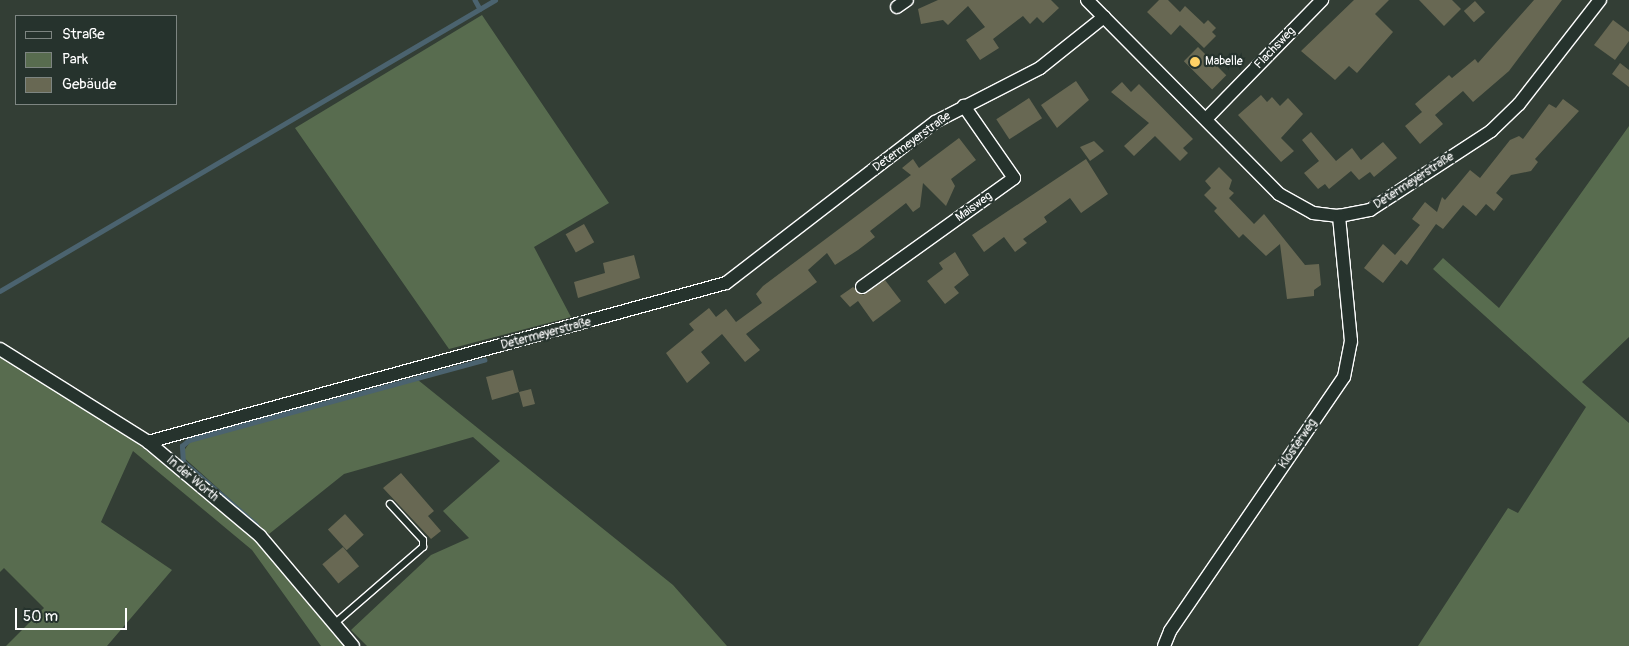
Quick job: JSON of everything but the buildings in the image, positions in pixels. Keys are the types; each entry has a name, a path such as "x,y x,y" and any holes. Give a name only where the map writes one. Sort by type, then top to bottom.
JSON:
{"street":[{"path":"1087,0 1104,16"},
{"name":"Flachsweg","path":"1207,118 1322,0"},
{"name":"Determeyerstraße","path":"148,442 726,283 936,122 1040,68 1104,16 1207,118 1279,194 1313,213 1339,216 1370,210 1491,131 1519,104 1600,0"},
{"name":"Maisweg","path":"862,287 1014,178 964,106"},
{"name":"Klosterweg","path":"1164,646 1170,631 1344,377 1351,341 1339,216"},
{"name":"In der Worth","path":"0,349 148,442 260,536 353,646"}],"lane":[{"path":"334,624 423,547 423,540 390,504"}],"green space":[{"path":"482,15 609,203 534,247 571,317 449,349 295,128"},
{"path":"1629,126 1629,337 1582,382 1629,423 1629,646 1418,646 1508,508 1518,513 1586,407 1433,269 1443,258 1499,308"},
{"path":"0,356 137,443 258,540 347,646 321,646 252,550 133,451 101,522 172,570 107,646 6,646 44,608 4,568 0,572"},
{"path":"418,380 673,585 727,646 367,646 351,630 431,555 469,538 443,511 500,461 473,437 344,474 269,534 181,455 190,442"}],"waterway":[{"path":"475,0 480,9"},
{"path":"0,291 495,0"},
{"path":"256,525 183,462 182,446 189,440 484,360"}],"place":[{"name":"Mabelle","path":"1195,62"}]}
